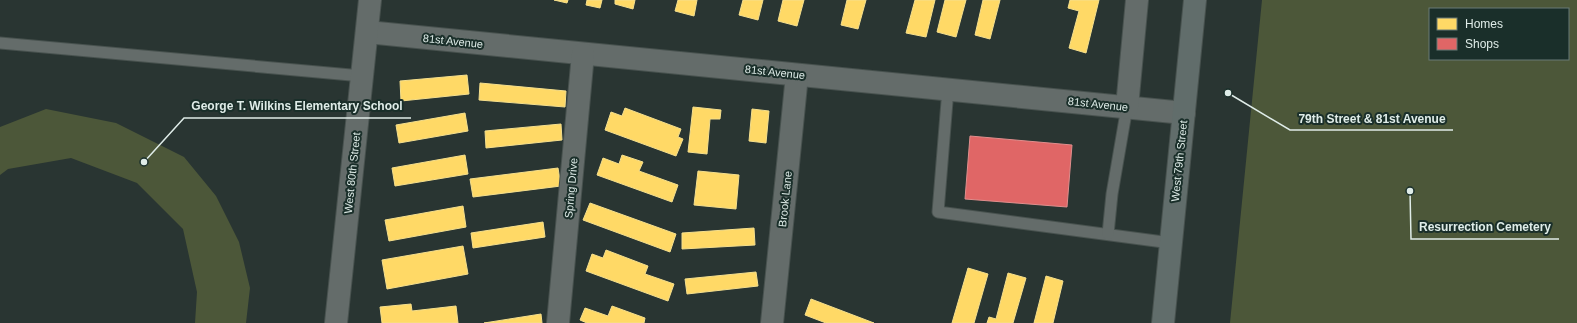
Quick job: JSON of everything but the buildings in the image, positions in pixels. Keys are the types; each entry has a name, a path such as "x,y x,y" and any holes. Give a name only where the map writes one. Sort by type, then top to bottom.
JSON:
{"main road":[{"name":"West 79th Street","path":"1163,323 1195,0"}],"street":[{"name":"West 80th Street","path":"336,323 370,0"},
{"path":"1127,107 1137,0"},
{"name":"81st Avenue","path":"367,32 1184,113"},
{"name":"Spring Drive","path":"558,323 583,54"},
{"name":"Brook Lane","path":"772,323 797,75"}],"lane":[{"path":"0,43 362,76"},
{"path":"948,89 938,212 1171,243"},
{"path":"1108,234 1112,194 1127,107"}],"green space":[{"path":"1262,0 1577,0 1577,323 1230,323"},
{"path":"46,109 116,123 184,157 216,196 239,242 250,288 246,323 195,323 197,292 183,229 137,183 71,158 8,169 0,175 0,127"}],"place":[{"name":"79th Street & 81st Avenue","path":"1228,93"},
{"name":"George T. Wilkins Elementary School","path":"144,162"},
{"name":"Resurrection Cemetery","path":"1410,191"}]}
